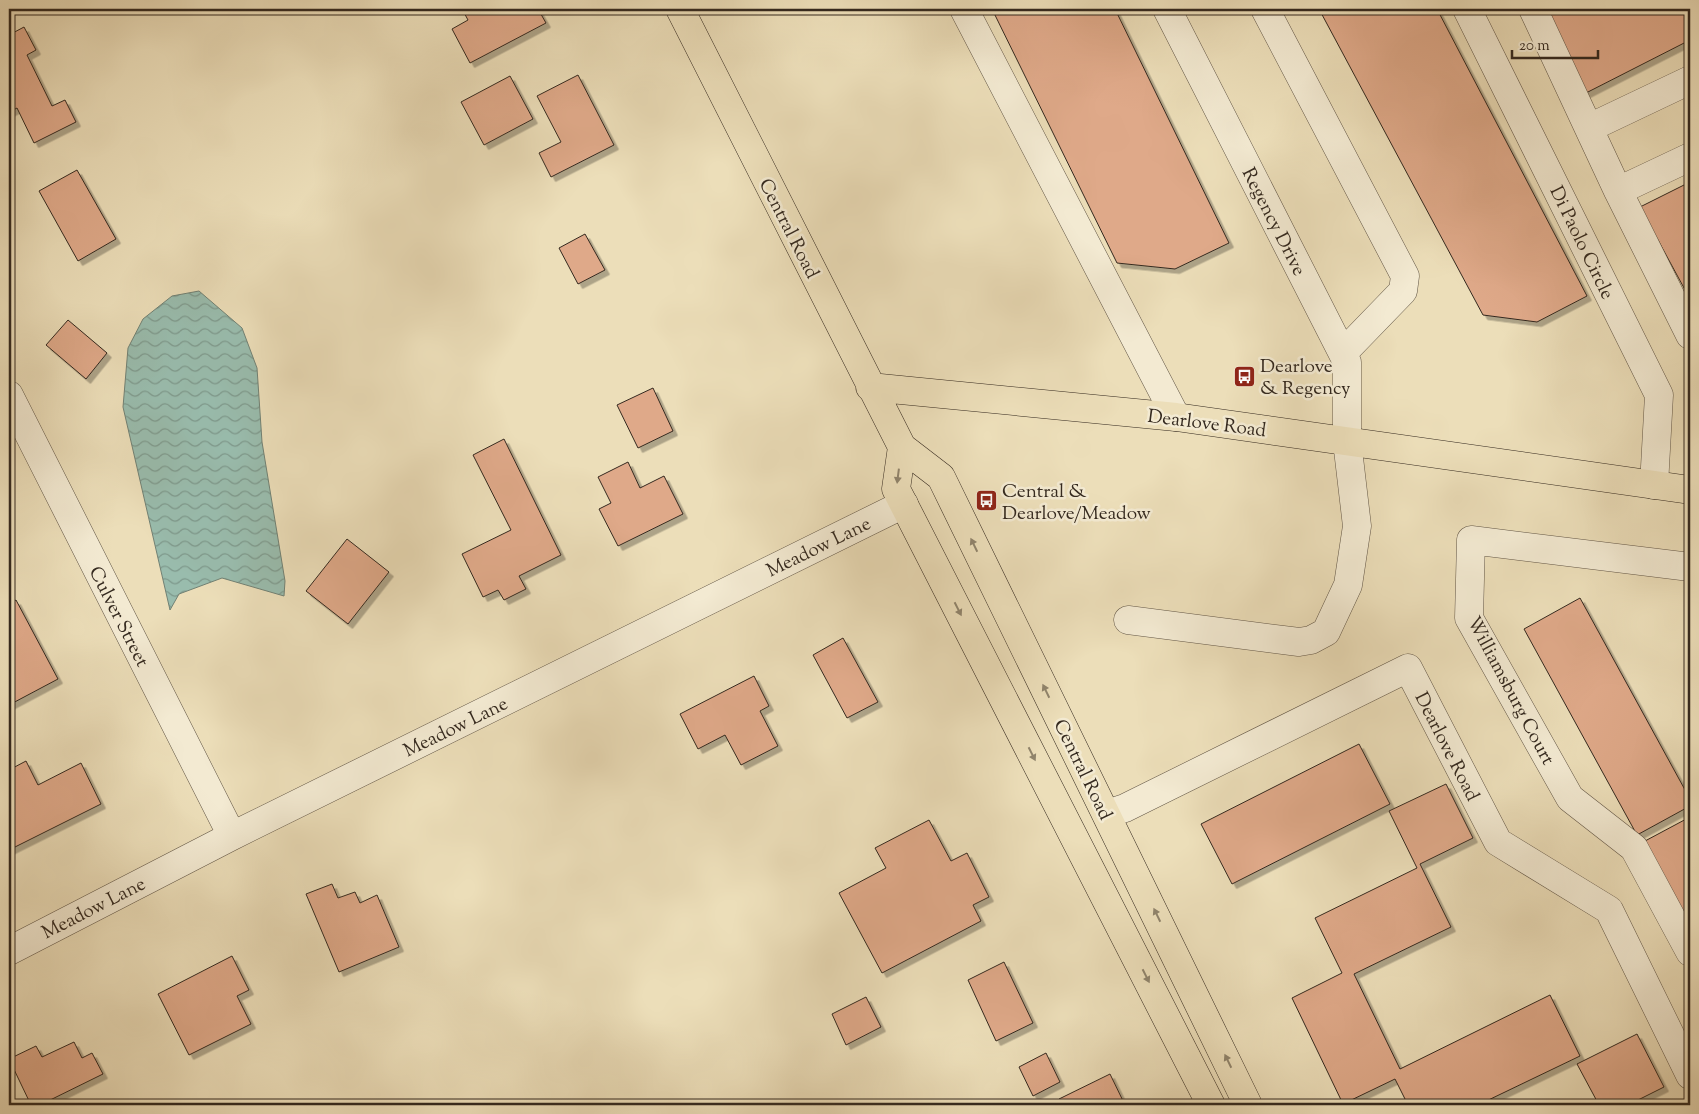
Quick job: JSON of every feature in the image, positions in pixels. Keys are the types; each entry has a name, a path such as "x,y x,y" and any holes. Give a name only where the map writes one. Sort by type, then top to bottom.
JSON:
{"main road":[{"name":"Central Road","path":"680,9 902,447 941,477 1248,1105"},
{"name":"Dearlove Road","path":"870,387 1176,417 1690,490"},
{"name":"Central Road","path":"902,447 896,489 1211,1105"}],"street":[{"path":"964,9 1176,417"},
{"name":"Regency Drive","path":"1128,620 1299,642 1311,640 1326,632 1348,585 1357,526 1347,441 1347,362 1167,9"},
{"path":"1265,9 1405,276 1403,292 1343,353"},
{"name":"Di Paolo Circle","path":"1467,9 1659,395 1654,485"},
{"path":"1532,9 1618,190 1690,335"},
{"path":"1589,128 1690,80"},
{"path":"1618,190 1690,157"},
{"name":"Culver Street","path":"9,395 232,836"},
{"name":"Meadow Lane","path":"9,951 232,836 904,504"},
{"name":"Williamsburg Court","path":"1690,567 1471,540 1469,618 1570,798 1634,848 1690,952"},
{"name":"Dearlove Road","path":"1107,814 1126,808 1408,668 1498,842 1609,910 1690,1075"}],"water":[{"path":"199,291 242,328 257,368 262,442 285,581 284,596 222,578 179,594 170,610 123,407 128,348 143,319 172,296"}],"building":[{"path":"462,9 538,9 546,23 470,63 452,29 468,20"},
{"path":"992,9 1115,9 1229,243 1175,269 1117,263"},
{"path":"1319,9 1437,9 1587,296 1537,322 1483,315"},
{"path":"1540,9 1690,9 1690,40 1584,94"},
{"path":"24,27 36,50 27,55 52,106 65,100 76,122 34,143 17,108 9,112 9,35"},
{"path":"578,75 614,145 551,177 539,153 561,142 537,96"},
{"path":"510,76 533,119 484,145 461,102"},
{"path":"77,170 116,239 78,261 39,191"},
{"path":"1690,182 1690,299 1640,207"},
{"path":"585,234 605,270 578,284 559,248"},
{"path":"68,320 107,353 86,379 46,345"},
{"path":"653,388 673,431 638,448 617,405"},
{"path":"504,439 561,555 519,576 526,589 504,600 498,590 483,597 462,554 511,530 473,455"},
{"path":"628,462 640,488 664,476 683,514 618,546 599,509 611,503 598,477"},
{"path":"347,539 389,572 348,624 306,591"},
{"path":"1580,598 1690,799 1690,806 1637,835 1524,629"},
{"path":"16,600 58,679 9,705 9,604"},
{"path":"843,638 878,702 847,718 813,655"},
{"path":"754,676 769,706 760,711 778,746 741,765 725,735 698,749 680,714"},
{"path":"1359,744 1390,804 1232,884 1201,824"},
{"path":"26,761 38,785 81,763 101,804 9,850 9,770"},
{"path":"1446,784 1473,838 1420,864 1451,927 1354,974 1400,1069 1550,995 1580,1056 1478,1105 1408,1105 1395,1079 1343,1104 1292,998 1342,973 1315,918 1417,868 1389,811"},
{"path":"1690,817 1690,929 1645,841"},
{"path":"929,820 951,861 967,853 989,897 973,905 981,921 882,973 839,893 886,868 875,848"},
{"path":"332,884 338,898 355,892 360,903 377,895 399,947 339,972 306,894"},
{"path":"232,956 249,990 237,996 251,1024 189,1055 158,994"},
{"path":"1004,962 1033,1023 996,1041 968,980"},
{"path":"866,997 881,1027 846,1045 832,1014"},
{"path":"1637,1034 1664,1087 1628,1105 1599,1105 1577,1064"},
{"path":"74,1042 82,1058 92,1053 103,1074 40,1105 31,1105 9,1059 36,1046 42,1057"},
{"path":"1046,1053 1060,1082 1033,1096 1019,1067"},
{"path":"1110,1074 1125,1105 1062,1105 1059,1099"}],"place":[{"name":"Dearlove & Regency","path":"1244,376"},
{"name":"Central & Dearlove/Meadow","path":"986,501"}]}
